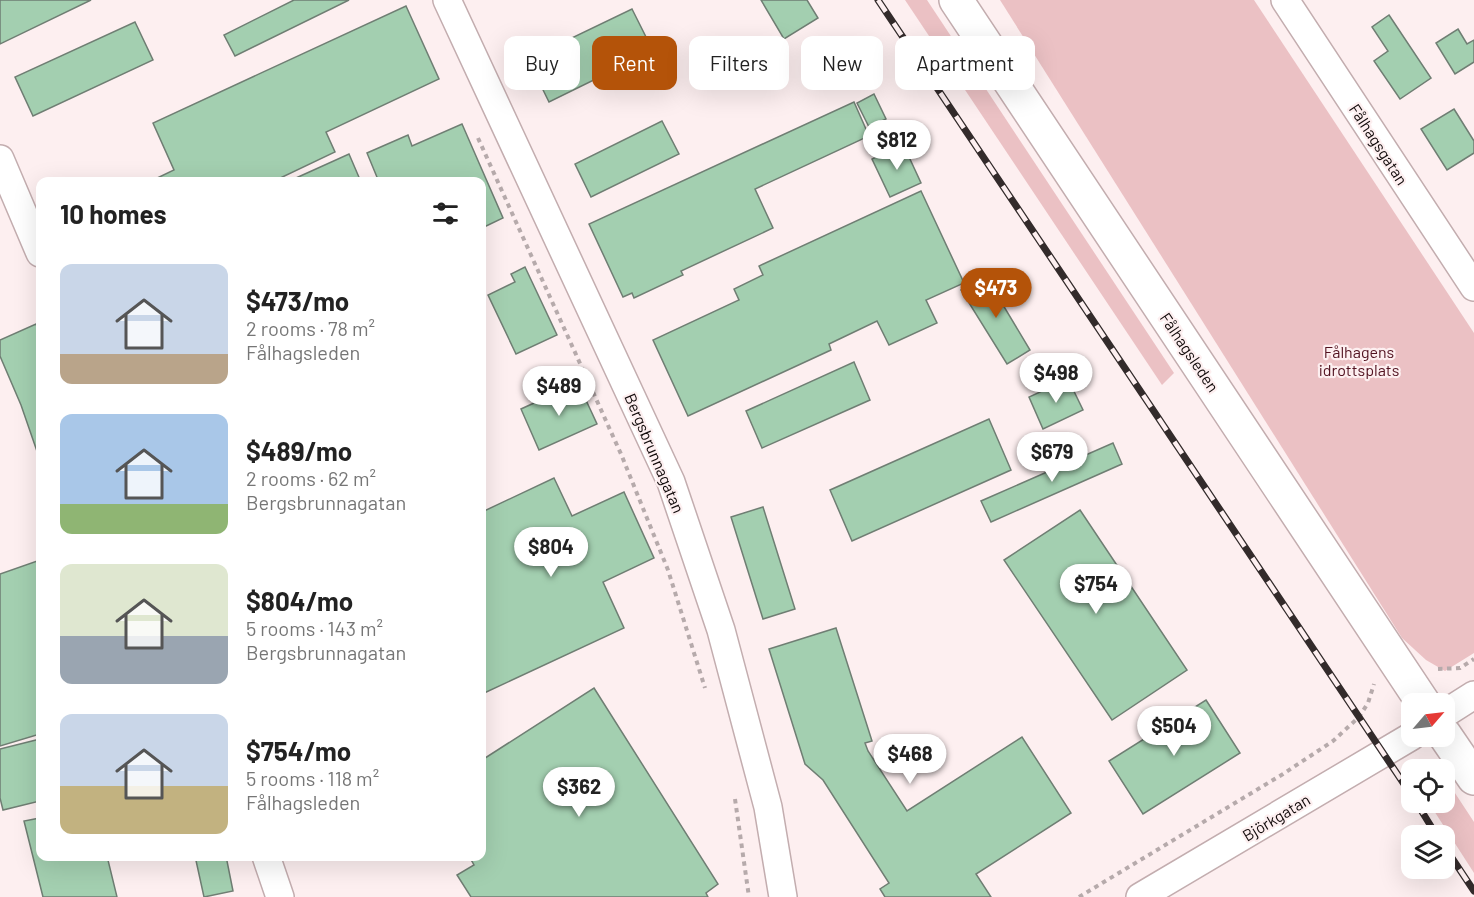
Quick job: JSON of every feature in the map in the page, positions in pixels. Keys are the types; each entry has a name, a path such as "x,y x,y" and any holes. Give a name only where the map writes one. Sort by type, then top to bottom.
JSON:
{"main road":[{"name":"Fålhagsleden","path":"956,0 1417,693"},
{"path":"1453,747 1474,778"}],"street":[{"name":"Bergsbrunnagatan","path":"447,0 671,482 727,652 768,807 783,897"},
{"name":"Fålhagsgatan","path":"1285,0 1474,287"},
{"path":"0,159 36,244"},
{"path":"1455,707 1474,695"},
{"name":"Björkgatan","path":"1140,897 1401,743"},
{"path":"268,861 280,897"}],"path":[{"path":"475,133 621,454 668,570 706,693"},
{"path":"1079,897 1283,774 1333,741 1359,717 1368,703 1375,681 1414,657 1433,670 1460,668 1474,659"},
{"path":"734,795 749,897"}],"green space":[{"path":"905,0 927,0 951,36 929,36"},
{"name":"Fålhagens idrottsplats","path":"1000,0 1254,0 1474,333 1474,653 1445,671 1426,660 1402,638 1035,56 1035,36 1023,36"},
{"path":"965,90 987,90 1174,373 1162,385"},
{"path":"1455,793 1474,822 1474,873 1455,843 1455,825 1443,825 1435,813 1455,813"}],"building":[{"path":"0,0 91,0 0,44"},
{"path":"294,0 349,0 235,56 224,35"},
{"path":"761,0 807,0 818,18 789,36 782,36"},
{"path":"406,6 439,79 326,132 335,152 282,177 159,177 174,170 153,123"},
{"path":"632,9 646,36 592,36 592,81 580,87 580,36 576,36"},
{"path":"1389,15 1431,78 1400,99 1374,61 1388,51 1372,27"},
{"path":"135,22 153,60 33,116 15,77"},
{"path":"1458,29 1467,44 1474,40 1474,62 1455,74 1436,43"},
{"path":"543,90 573,90 549,102"},
{"path":"874,94 886,119 869,127 857,103"},
{"path":"854,102 869,136 755,189 773,228 681,271 683,275 634,298 632,293 623,297 589,224"},
{"path":"1454,109 1474,141 1474,153 1447,170 1421,129"},
{"path":"662,121 679,154 591,197 575,164"},
{"path":"462,124 485,177 377,177 367,153 408,135 412,146"},
{"path":"903,144 921,183 890,197 872,159"},
{"path":"349,154 359,177 298,177"},
{"path":"486,179 503,218 486,226"},
{"path":"921,191 964,283 926,300 937,323 889,345 877,321 829,344 831,350 688,416 653,340 739,300 734,289 763,275 759,266"},
{"path":"525,267 557,335 516,354 488,295 515,282 511,274"},
{"path":"985,275 1030,350 1007,364 961,290"},
{"path":"36,324 36,448 0,356 0,340"},
{"path":"854,362 870,400 762,448 746,411"},
{"path":"1068,379 1083,410 1043,429 1029,397"},
{"path":"578,383 597,424 539,450 521,409"},
{"path":"989,419 1011,470 852,541 830,490"},
{"path":"1113,443 1122,464 991,522 981,501"},
{"path":"554,478 572,516 624,492 654,558 603,582 624,628 486,692 486,510"},
{"path":"763,507 795,609 763,619 731,517"},
{"path":"1080,510 1187,670 1112,720 1004,560"},
{"path":"36,561 36,735 0,746 0,574"},
{"path":"836,628 872,741 865,743 868,751 907,811 1022,737 1071,813 976,874 991,897 885,897 880,889 889,883 823,780 805,764 769,649"},
{"path":"594,688 718,884 706,893 708,897 471,897 457,875 474,865 472,861 486,861 486,757"},
{"path":"1206,700 1240,753 1143,814 1109,761"},
{"path":"36,740 36,802 3,810 0,798 0,749"},
{"path":"36,819 36,861 108,861 117,897 43,897 24,821"},
{"path":"196,861 227,861 233,891 204,897"}],"railway":[{"path":"878,0 1401,780"},
{"path":"1423,813 1430,825"},
{"path":"1455,862 1474,891"}]}
